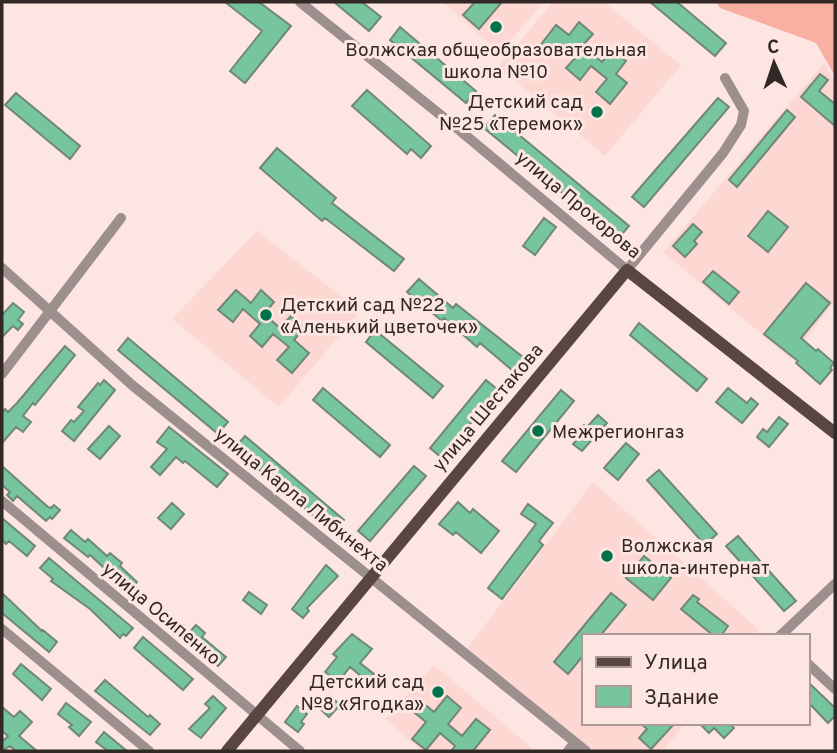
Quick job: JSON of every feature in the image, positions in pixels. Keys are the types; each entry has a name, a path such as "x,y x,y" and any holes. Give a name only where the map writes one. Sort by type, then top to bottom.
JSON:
{"main road":[{"name":"улица Прохорова","path":"626,270 835,433"},
{"name":"улица Шестакова","path":"227,751 626,270"}],"street":[{"name":"улица Прохорова","path":"300,2 626,270"},
{"name":"улица Шестакова","path":"626,270 723,153 741,125 744,111 725,78"},
{"path":"2,374 121,218"},
{"name":"улица Карла Либкнехта","path":"2,268 132,385 586,751"},
{"name":"улица Осипенко","path":"2,501 300,751"},
{"path":"782,634 833,589"},
{"path":"2,629 149,751"},
{"path":"809,665 835,689"},
{"path":"568,751 575,742"}],"shaded area":[{"name":"Волжская общеобразовательная школа №10","path":"443,2 544,2 500,53"},
{"name":"Детский сад №25 «Теремок»","path":"553,2 604,2 681,65 605,156 498,67"},
{"path":"716,2 835,2 835,76 816,43 720,8"},
{"path":"824,63 835,81 835,301 791,359 663,252"},
{"name":"Детский сад №22 «Аленький цветочек»","path":"257,231 360,311 279,407 172,319"},
{"name":"Волжская школа-интернат","path":"593,482 759,630 756,634 582,634 582,725 683,725 663,751 595,751 466,650"},
{"name":"Детский сад №8 «Ягодка»","path":"434,665 532,748 529,751 422,751 385,719"}],"building":[{"path":"225,2 259,2 291,26 245,83 230,71 262,31"},
{"path":"334,2 362,2 381,17 369,31"},
{"path":"475,2 502,2 479,29 463,15"},
{"path":"650,2 677,2 726,43 715,56"},
{"path":"579,22 593,34 582,46 602,62 612,50 626,61 616,74 627,83 610,104 596,92 607,79 591,66 580,80 566,68 577,56 562,44 552,57 539,47 556,25 569,35"},
{"path":"400,27 476,91 466,103 390,40"},
{"path":"820,74 828,80 819,91 835,104 835,126 801,97"},
{"path":"367,90 431,146 421,158 411,149 407,154 352,106"},
{"path":"16,93 80,146 70,159 5,105"},
{"path":"718,98 729,107 644,207 632,197"},
{"path":"787,110 795,117 737,187 729,180"},
{"path":"495,115 629,226 618,239 484,128"},
{"path":"277,148 336,198 332,203 404,259 394,271 325,218 322,221 260,168"},
{"path":"768,211 788,227 768,252 748,236"},
{"path":"544,218 556,227 535,255 523,246"},
{"path":"693,224 702,232 694,241 697,244 685,257 673,246"},
{"path":"713,271 739,292 729,304 703,282"},
{"path":"419,279 453,308 456,304 524,358 513,371 480,343 477,347 444,318 442,321 407,292"},
{"path":"806,283 830,303 801,338 834,363 830,368 832,370 820,384 796,363 798,361 764,334"},
{"path":"236,290 251,303 261,290 274,302 264,314 280,328 291,316 304,328 294,340 309,353 292,373 277,360 289,347 273,334 262,347 250,336 260,324 243,309 233,322 218,310"},
{"path":"13,303 24,312 18,320 23,324 18,330 13,326 2,337 2,315"},
{"path":"639,323 707,379 697,391 630,335"},
{"path":"375,330 443,386 433,398 366,342"},
{"path":"128,338 228,422 218,434 118,350"},
{"path":"65,346 75,355 23,416 31,422 23,432 16,427 2,443 2,413 5,409 8,412 17,403"},
{"path":"104,380 115,390 74,441 62,431 84,411 78,407 98,383 100,385"},
{"path":"486,380 498,390 442,458 430,448"},
{"path":"323,388 390,445 380,457 313,400"},
{"path":"728,388 747,403 751,398 758,404 742,423 716,402"},
{"name":"Межрегионгаз","path":"561,390 574,401 516,472 502,461"},
{"path":"598,415 607,423 582,451 573,444 580,436 577,433"},
{"path":"779,417 788,424 769,447 757,437 763,429 767,432"},
{"path":"109,426 120,436 100,459 88,449"},
{"path":"169,427 228,474 217,487 176,457 160,475 151,467 167,449 157,442"},
{"path":"245,436 344,520 334,533 234,449"},
{"path":"626,443 639,454 618,480 604,468"},
{"path":"2,466 48,507 54,505 60,510 52,519 50,517 46,521 17,496 13,501 7,495 10,492 2,485"},
{"path":"414,466 426,476 370,541 358,531"},
{"path":"659,470 717,534 705,545 647,480"},
{"path":"458,502 470,513 473,509 499,531 481,553 456,532 453,535 439,524"},
{"path":"172,503 184,514 171,529 158,518"},
{"path":"528,504 553,523 539,541 543,545 502,599 488,588 536,524 521,514"},
{"path":"2,518 35,546 27,556 9,541 6,544 2,540"},
{"path":"71,530 85,542 88,539 107,556 110,553 122,563 120,566 137,582 129,591 90,555 88,557 64,538"},
{"path":"738,536 796,601 784,611 726,546"},
{"path":"644,556 671,578 653,600 626,578"},
{"path":"49,558 133,628 126,636 123,634 120,638 90,609 51,581 53,579 40,568"},
{"path":"326,565 338,576 307,608 309,611 303,618 292,609"},
{"path":"249,592 267,605 261,614 243,600"},
{"path":"2,593 57,642 49,652 2,613"},
{"path":"611,593 626,605 602,634 582,634 582,657 568,674 554,662"},
{"path":"693,595 699,599 697,602 728,626 722,634 712,634 681,609"},
{"path":"196,625 205,633 202,637 226,657 218,666 186,636"},
{"path":"352,634 372,649 360,663 374,674 368,682 350,667 335,686 329,681 332,677 325,672 337,657 333,654"},
{"path":"143,637 193,679 183,690 134,648"},
{"path":"21,664 51,689 42,700 13,674"},
{"path":"105,680 160,724 150,735 95,691"},
{"path":"809,683 835,708 835,716 828,723 809,703"},
{"path":"329,695 340,705 329,717 318,707"},
{"path":"213,696 226,708 201,738 189,729 210,708 205,704"},
{"path":"447,696 461,708 448,724 462,736 476,719 490,730 473,751 451,751 455,746 440,733 426,750 412,739 426,722 415,713 423,703 434,712"},
{"path":"66,703 91,722 79,736 69,727 72,725 58,714"},
{"path":"297,706 307,714 298,732 285,722"},
{"path":"2,707 14,717 20,711 32,722 19,736 37,751 16,751 10,746 2,751 2,742 8,736 2,731"},
{"path":"642,725 673,725 651,749 639,738 647,729"},
{"path":"701,725 731,725 734,728 724,738 714,728 709,733"},
{"path":"104,732 127,751 108,751 96,742"}],"place":[{"name":"Волжская общеобразовательная школа №10","path":"496,27"},
{"name":"Детский сад №25 «Теремок»","path":"597,112"},
{"name":"Детский сад №22 «Аленький цветочек»","path":"266,315"},
{"name":"Межрегионгаз","path":"538,431"},
{"name":"Волжская школа-интернат","path":"607,556"},
{"name":"Детский сад №8 «Ягодка»","path":"438,692"}]}
